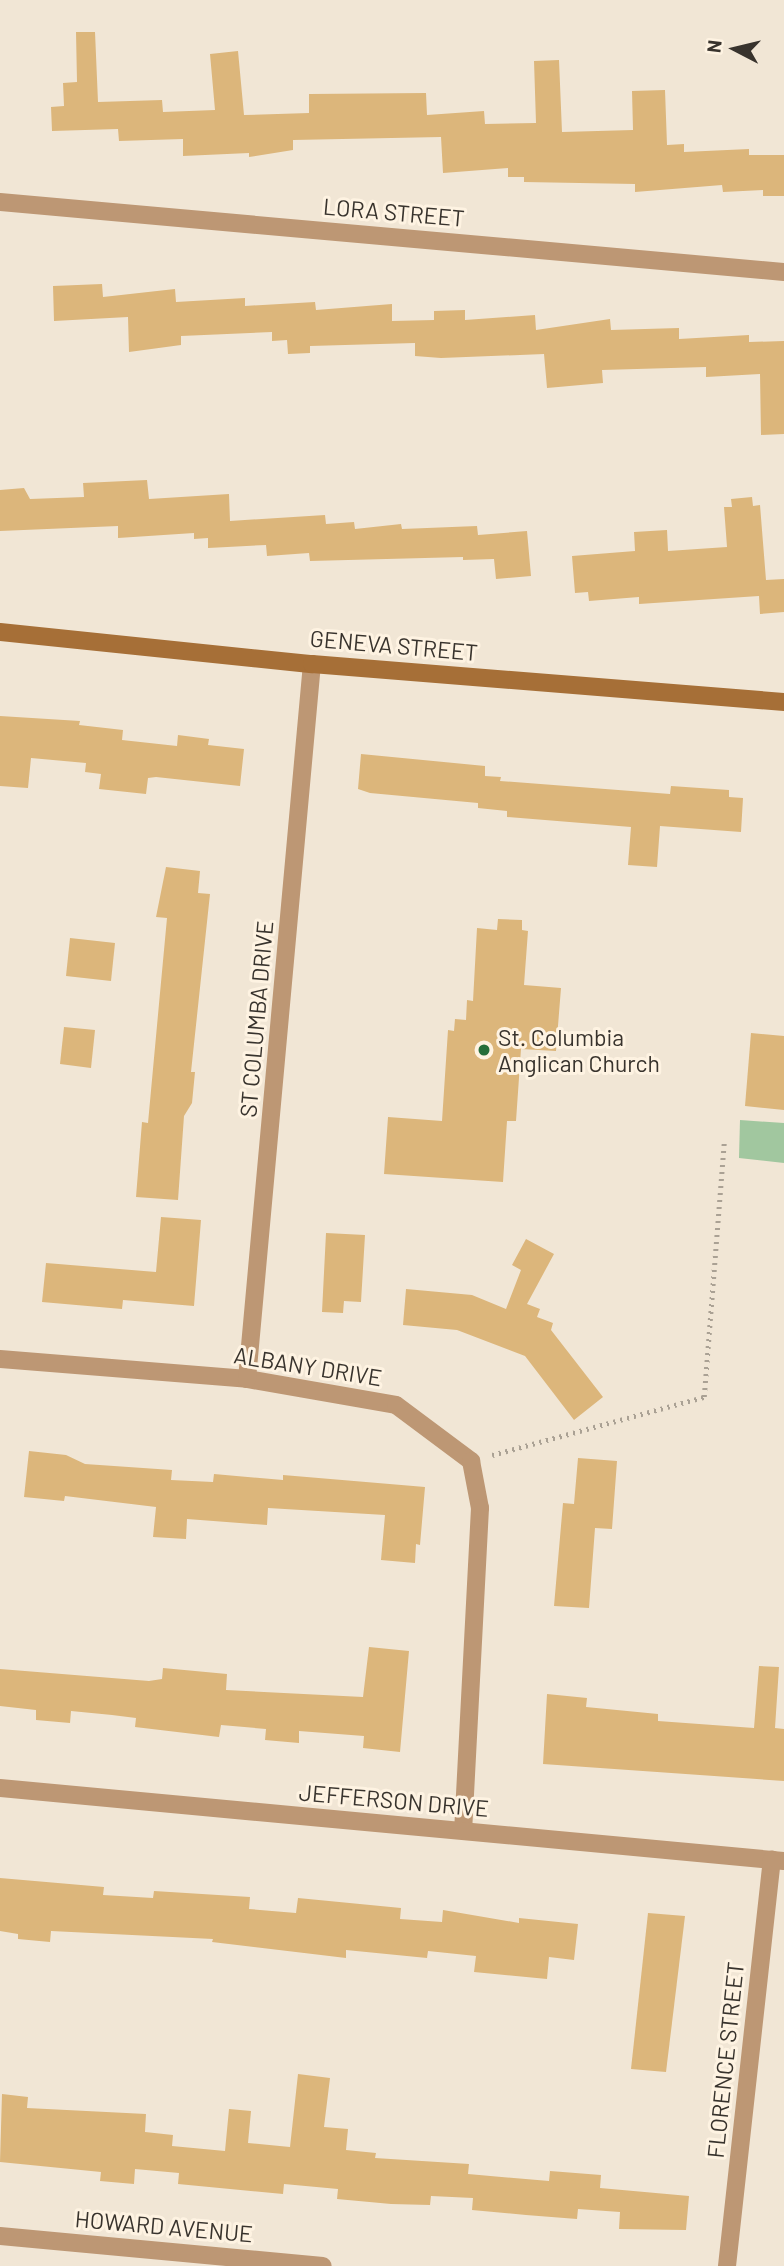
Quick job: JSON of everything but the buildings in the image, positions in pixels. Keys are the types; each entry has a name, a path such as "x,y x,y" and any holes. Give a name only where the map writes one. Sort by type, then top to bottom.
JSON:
{"main road":[{"name":"GENEVA STREET","path":"0,632 312,664 784,702"}],"street":[{"name":"LORA STREET","path":"0,202 784,272"},
{"name":"ST COLUMBA DRIVE","path":"247,1379 312,664"},
{"name":"ALBANY DRIVE","path":"0,1359 247,1379 396,1405 471,1461"},
{"path":"463,1831 480,1508 471,1461"},
{"name":"JEFFERSON DRIVE","path":"0,1788 778,1860"},
{"name":"FLORENCE STREET","path":"727,2266 778,1860"},
{"name":"HOWARD AVENUE","path":"0,2236 323,2266"}],"path":[{"path":"471,1461 705,1397 724,1141"}],"green space":[{"path":"740,1120 784,1123 784,1163 739,1158"}],"place":[{"name":"St. Columbia Anglican Church","path":"484,1050"}]}
